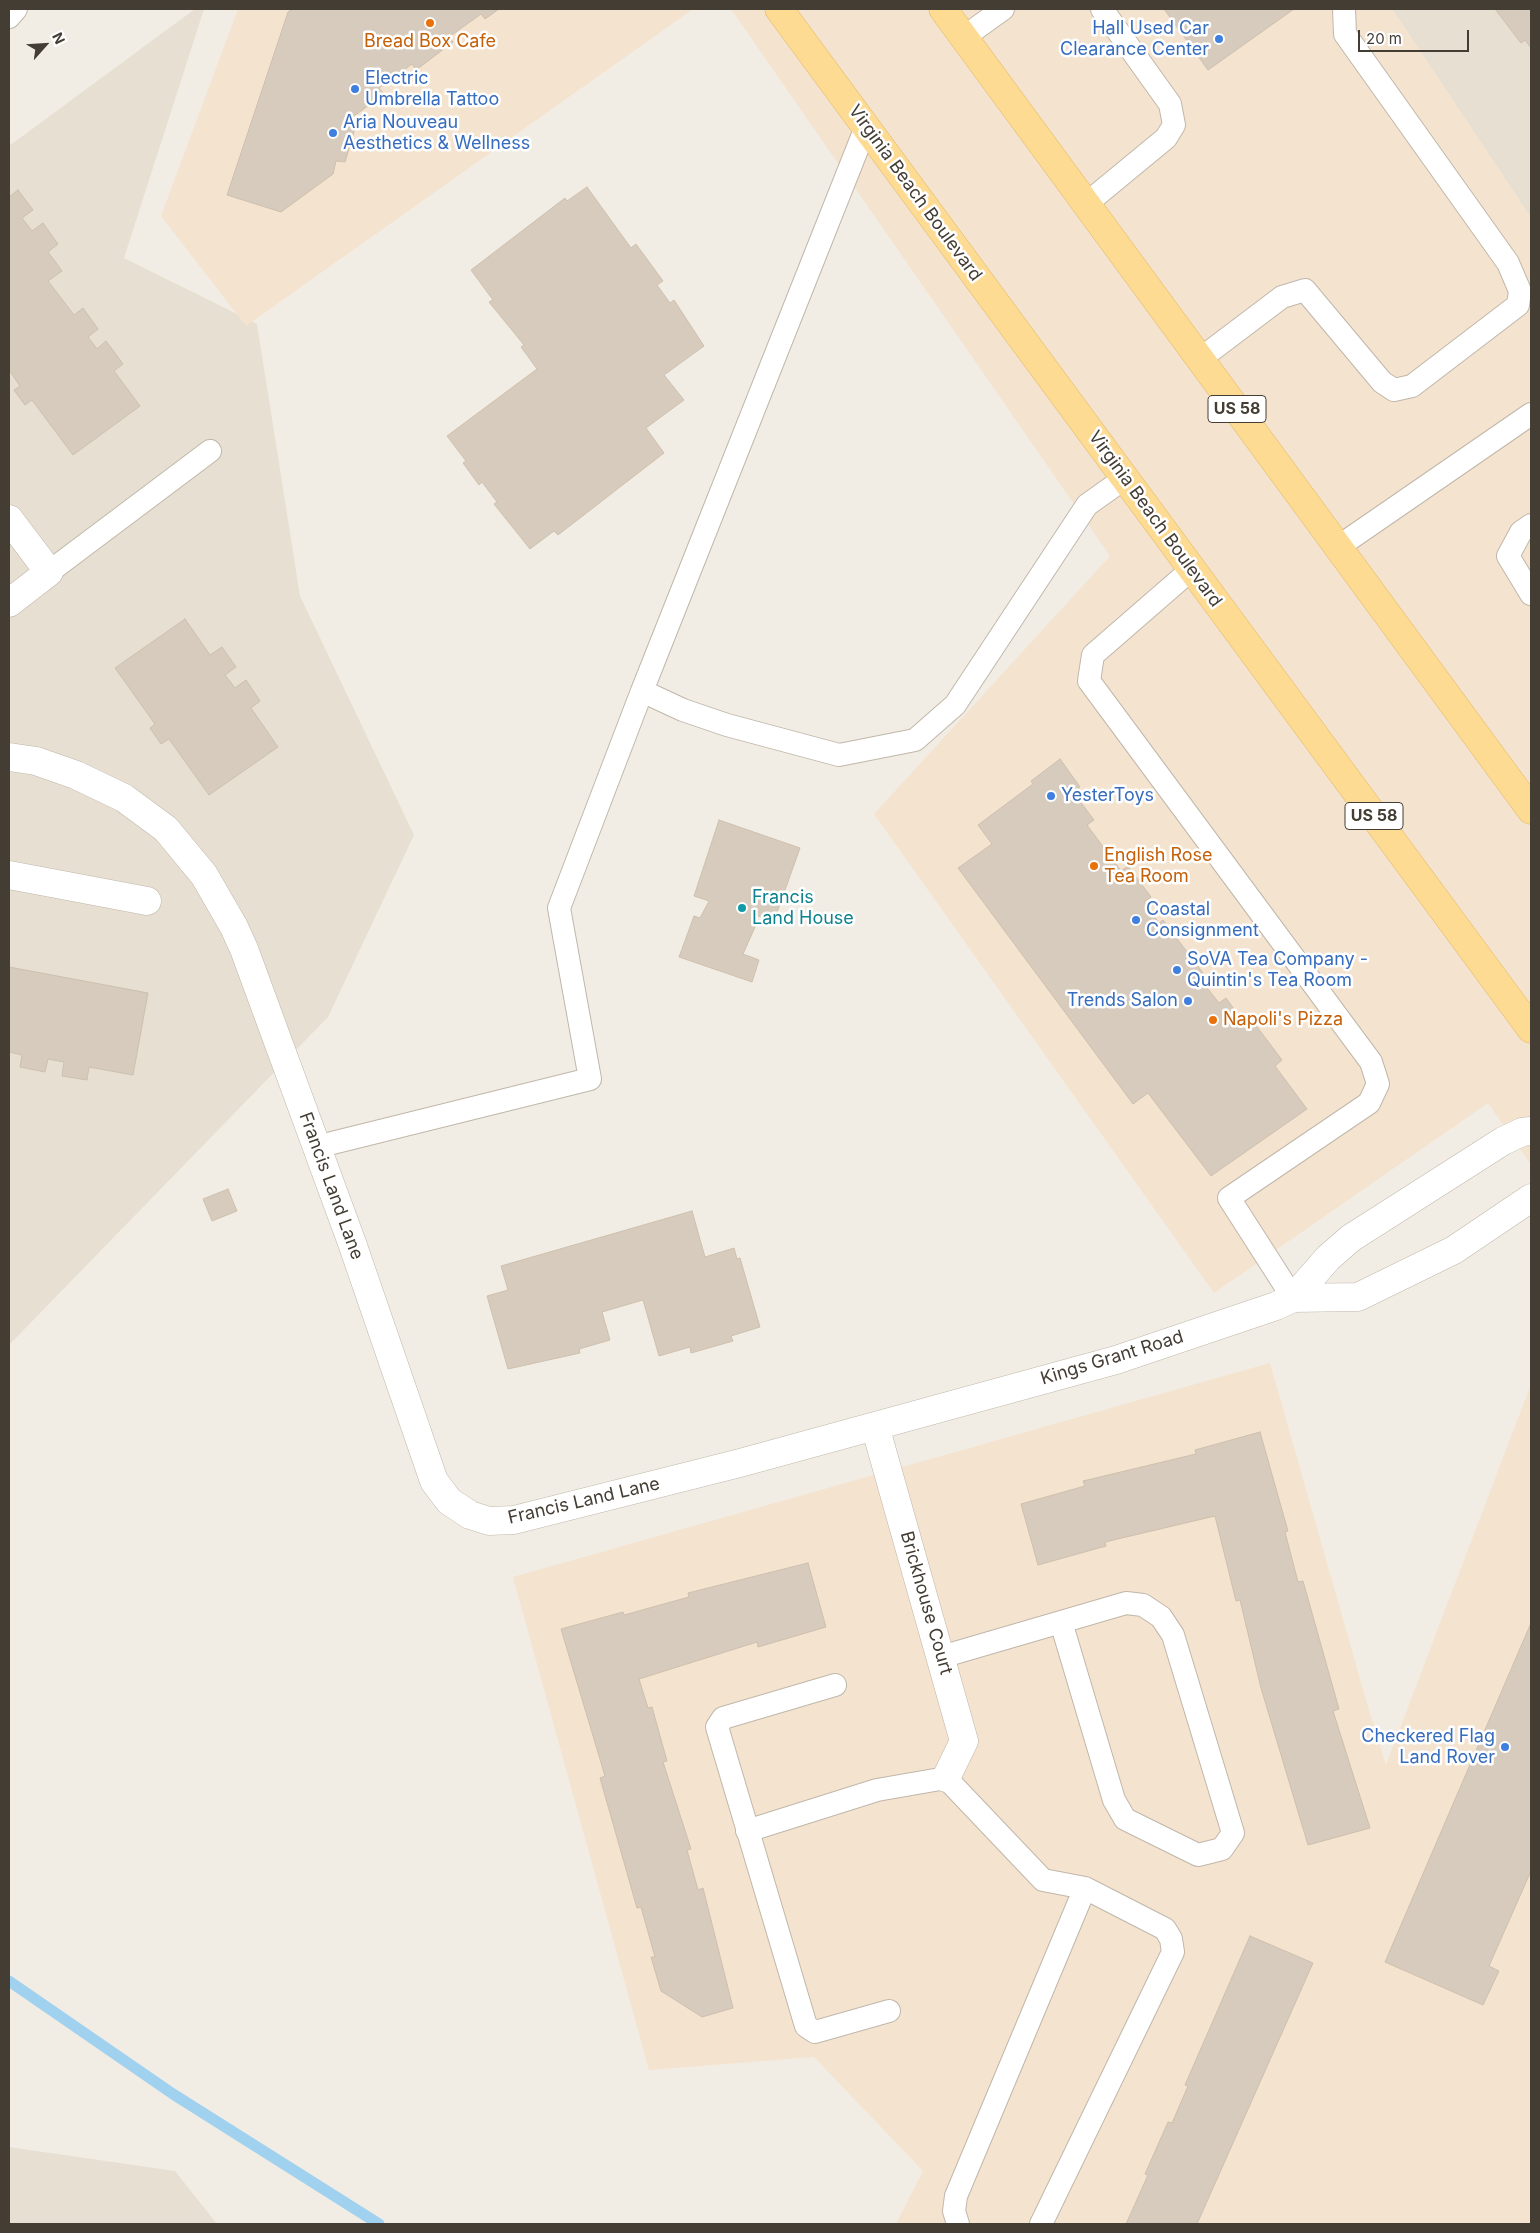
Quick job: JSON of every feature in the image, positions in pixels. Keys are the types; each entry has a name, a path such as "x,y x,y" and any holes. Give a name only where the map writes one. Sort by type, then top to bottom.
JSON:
{"main road":[{"name":"Virginia Beach Boulevard","path":"779,9 1531,1029"},
{"name":"US 58","path":"943,9 1531,810"}],"street":[{"path":"9,519 49,572 9,603"},
{"name":"Francis Land Lane","path":"9,757 36,761 76,775 124,798 166,829 204,876 234,927 244,949 434,1481 449,1501 470,1516 489,1521 514,1520 674,1480"},
{"path":"9,875 147,901"},
{"path":"1293,1298 1328,1258 1351,1238 1503,1141 1522,1132 1531,1131"},
{"name":"Kings Grant Road","path":"674,1480 1116,1360 1276,1306 1293,1298 1358,1297 1454,1250 1531,1198"},
{"name":"Brickhouse Court","path":"875,1426 964,1741 946,1778"}],"lane":[{"path":"9,17 16,9"},
{"path":"964,37 1004,9"},
{"path":"1086,204 1166,138 1174,125 1170,104 1102,9"},
{"path":"1200,359 1282,297 1305,290 1382,382 1394,390 1412,386 1518,305 1520,291 1508,263 1345,34 1344,9"},
{"path":"316,1147 590,1079 559,908 642,691 866,127"},
{"path":"1338,547 1531,414"},
{"path":"49,572 210,452"},
{"path":"642,691 683,710 727,725 839,755 915,740 954,705 1087,505 1124,478"},
{"path":"1531,525 1521,532 1508,556 1531,594"},
{"path":"1192,569 1093,655 1089,681 1371,1062 1376,1076 1378,1084 1368,1103 1229,1198 1293,1298"},
{"path":"941,1657 1126,1603 1143,1605 1161,1616 1173,1635 1233,1832 1222,1849 1198,1855 1125,1819 1114,1800 1061,1622"},
{"path":"835,1685 723,1718 717,1727 806,2026 815,2032 889,2011"},
{"path":"747,1831 876,1790 946,1778 1042,1880 1084,1888 1165,1929 1171,1939 1173,1952 1041,2224"},
{"path":"958,2224 954,2211 956,2196 1084,1888"}],"shaded area":[{"path":"195,9 204,9 124,258 257,324 300,596 414,835 328,1017 9,1345 9,146"},
{"path":"238,9 693,9 246,326 161,216"},
{"path":"731,9 1392,9 1531,218 1531,1165 1488,1103 1214,1293 874,814 1110,556"},
{"path":"1392,9 1531,9 1531,218"},
{"path":"1270,1363 1386,1765 1531,1384 1531,2224 896,2224 923,2171 814,2057 649,2070 513,1577"},
{"path":"9,2147 175,2171 217,2224 9,2224"}],"building":[{"path":"292,9 499,9 485,19 481,14 449,37 453,42 416,70 412,64 379,88 384,94 350,119 347,124 356,125 345,162 336,161 333,174 281,212 227,195 288,12"},
{"name":"Hall Used Car Clearance Center","path":"1164,9 1294,9 1208,70"},
{"path":"1495,9 1531,9 1531,48 1525,40 1521,43"},
{"path":"587,187 631,248 636,244 663,281 657,285 670,303 674,300 704,346 664,375 684,400 646,428 664,453 558,535 554,531 530,549 494,504 497,502 482,482 479,485 463,463 466,461 447,436 537,369 521,347 524,345 489,302 493,300 471,270 565,198 567,201"},
{"path":"18,190 33,210 22,218 32,231 43,223 58,244 48,252 62,271 48,281 74,315 83,308 98,329 88,337 97,349 106,341 123,364 114,371 140,406 73,455 32,400 25,405 14,390 20,386 9,370 9,197"},
{"path":"185,619 210,655 222,647 236,667 225,675 235,688 246,680 260,701 251,708 278,747 209,795 169,739 161,744 150,728 155,724 115,668"},
{"path":"1060,759 1080,787 1073,792 1094,820 1087,825 1121,871 1128,866 1151,897 1144,902 1159,923 1163,920 1206,977 1201,980 1219,1003 1226,998 1242,1020 1248,1015 1282,1060 1275,1066 1307,1109 1211,1176 1148,1093 1133,1104 958,868 992,844 978,825 1033,784 1031,781"},
{"name":"Francis Land House","path":"719,820 800,848 774,921 755,915 753,923 756,925 743,954 759,960 752,982 679,957 694,916 700,918 709,901 694,896"},
{"path":"9,967 148,993 133,1075 89,1067 87,1080 62,1076 64,1062 48,1059 45,1072 20,1067 22,1055 9,1052"},
{"path":"228,1189 237,1211 212,1221 203,1199"},
{"path":"692,1211 705,1257 734,1248 737,1259 740,1258 760,1327 731,1336 733,1341 691,1353 690,1347 659,1356 643,1300 602,1312 610,1340 579,1349 580,1353 508,1369 487,1296 508,1290 501,1266"},
{"path":"1260,1432 1288,1531 1285,1532 1298,1582 1303,1581 1339,1709 1333,1711 1370,1828 1308,1845 1261,1688 1240,1600 1236,1601 1215,1516 1105,1542 1106,1546 1038,1565 1021,1504 1085,1486 1083,1481 1196,1454 1195,1450"},
{"path":"808,1563 826,1627 758,1647 757,1642 639,1679 648,1708 652,1707 667,1761 663,1762 691,1849 687,1850 698,1890 703,1888 733,2008 702,2017 661,1991 651,1957 655,1957 641,1907 637,1908 600,1778 605,1776 561,1629 623,1612 624,1615 689,1597 688,1593"},
{"name":"Checkered Flag Land Rover","path":"1531,1623 1531,1871 1489,1966 1499,1971 1483,2005 1385,1962"},
{"path":"1250,1936 1313,1963 1197,2224 1126,2224 1148,2175 1145,2174 1168,2122 1172,2123 1188,2086 1185,2085"}],"waterway":[{"path":"9,1981 173,2094 379,2224"}],"place":[{"name":"Bread Box Cafe","path":"430,23"},
{"name":"Hall Used Car Clearance Center","path":"1219,39"},
{"name":"Electric Umbrella Tattoo","path":"355,89"},
{"name":"Aria Nouveau Aesthetics & Wellness","path":"333,133"},
{"name":"YesterToys","path":"1051,796"},
{"name":"English Rose Tea Room","path":"1094,866"},
{"name":"Francis Land House","path":"742,908"},
{"name":"Coastal Consignment","path":"1136,920"},
{"name":"SoVA Tea Company - Quintin's Tea Room","path":"1177,970"},
{"name":"Trends Salon","path":"1188,1001"},
{"name":"Napoli's Pizza","path":"1213,1020"},
{"name":"Checkered Flag Land Rover","path":"1505,1747"}]}
